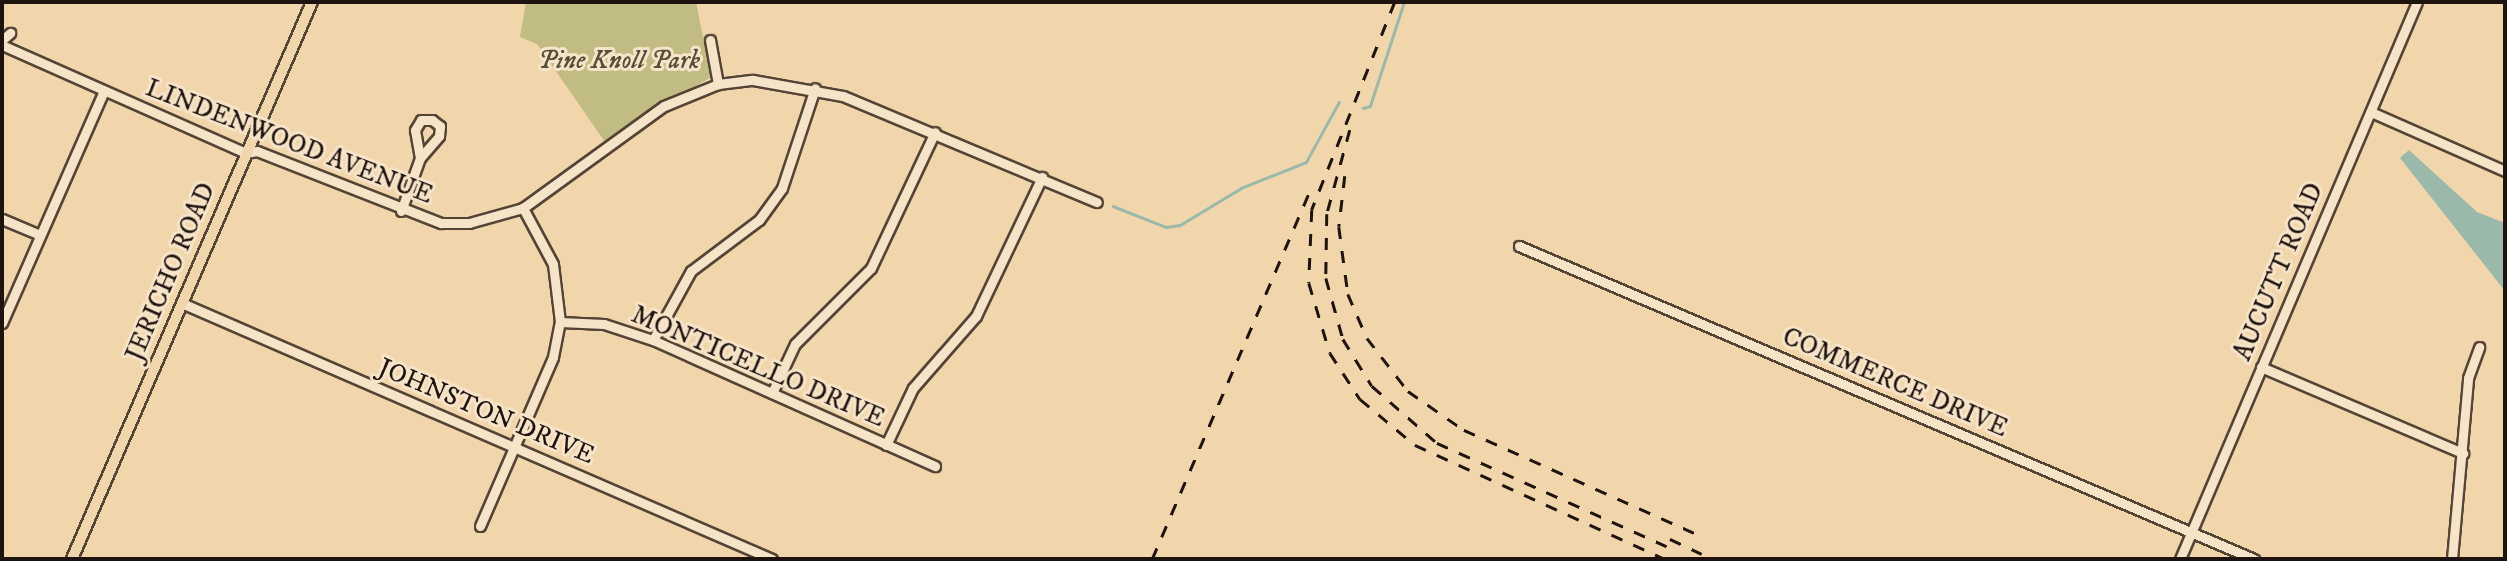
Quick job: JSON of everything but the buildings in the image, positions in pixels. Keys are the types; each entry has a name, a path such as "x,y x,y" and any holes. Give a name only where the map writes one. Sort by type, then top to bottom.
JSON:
{"main road":[{"name":"JERICHO ROAD","path":"72,559 312,2"}],"street":[{"name":"AUCUTT ROAD","path":"2180,559 2417,2"},
{"name":"LINDENWOOD AVENUE","path":"4,40 104,91 246,153 257,151 401,211 469,223 523,208 664,106 718,84 770,80 815,88 935,132 1097,202"},
{"path":"710,40 718,84"},
{"path":"653,340 691,271 759,220 782,188 815,88"},
{"path":"2,323 104,91"},
{"path":"2371,112 2505,171"},
{"path":"772,393 795,344 871,268 935,132"},
{"path":"401,211 420,158"},
{"path":"887,444 914,388 976,316 1042,177"},
{"path":"480,526 515,447 561,322 553,264 523,208"},
{"path":"2,219 40,235"},
{"name":"COMMERCE DRIVE","path":"1520,246 2254,559"},
{"name":"JOHNSTON DRIVE","path":"184,304 772,559"},
{"name":"MONTICELLO DRIVE","path":"561,322 604,324 653,340 935,466"},
{"path":"2452,559 2468,378 2479,347"},
{"path":"2261,368 2463,453"}],"green space":[{"name":"Pine Knoll Park","path":"526,2 696,2 711,77 605,142 537,44 520,37"}],"shaded area":[{"path":"2409,150 2477,212 2505,223 2505,291 2400,158"}],"waterway":[{"path":"1370,106 1404,2"},
{"path":"1113,206 1166,227 1180,225 1241,188 1306,162 1339,102"},
{"path":"1363,108 1370,106"}],"railway":[{"path":"1395,2 1312,210 1309,283 1330,353 1360,399 1415,445 1665,559"},
{"path":"1350,130 1327,214 1326,278 1343,339 1372,386 1437,443 1677,551"},
{"path":"1345,176 1339,227 1348,294 1367,338 1408,391 1464,430 1699,535"},
{"path":"1152,559 1309,192"},
{"path":"1670,539 1702,554"}]}
